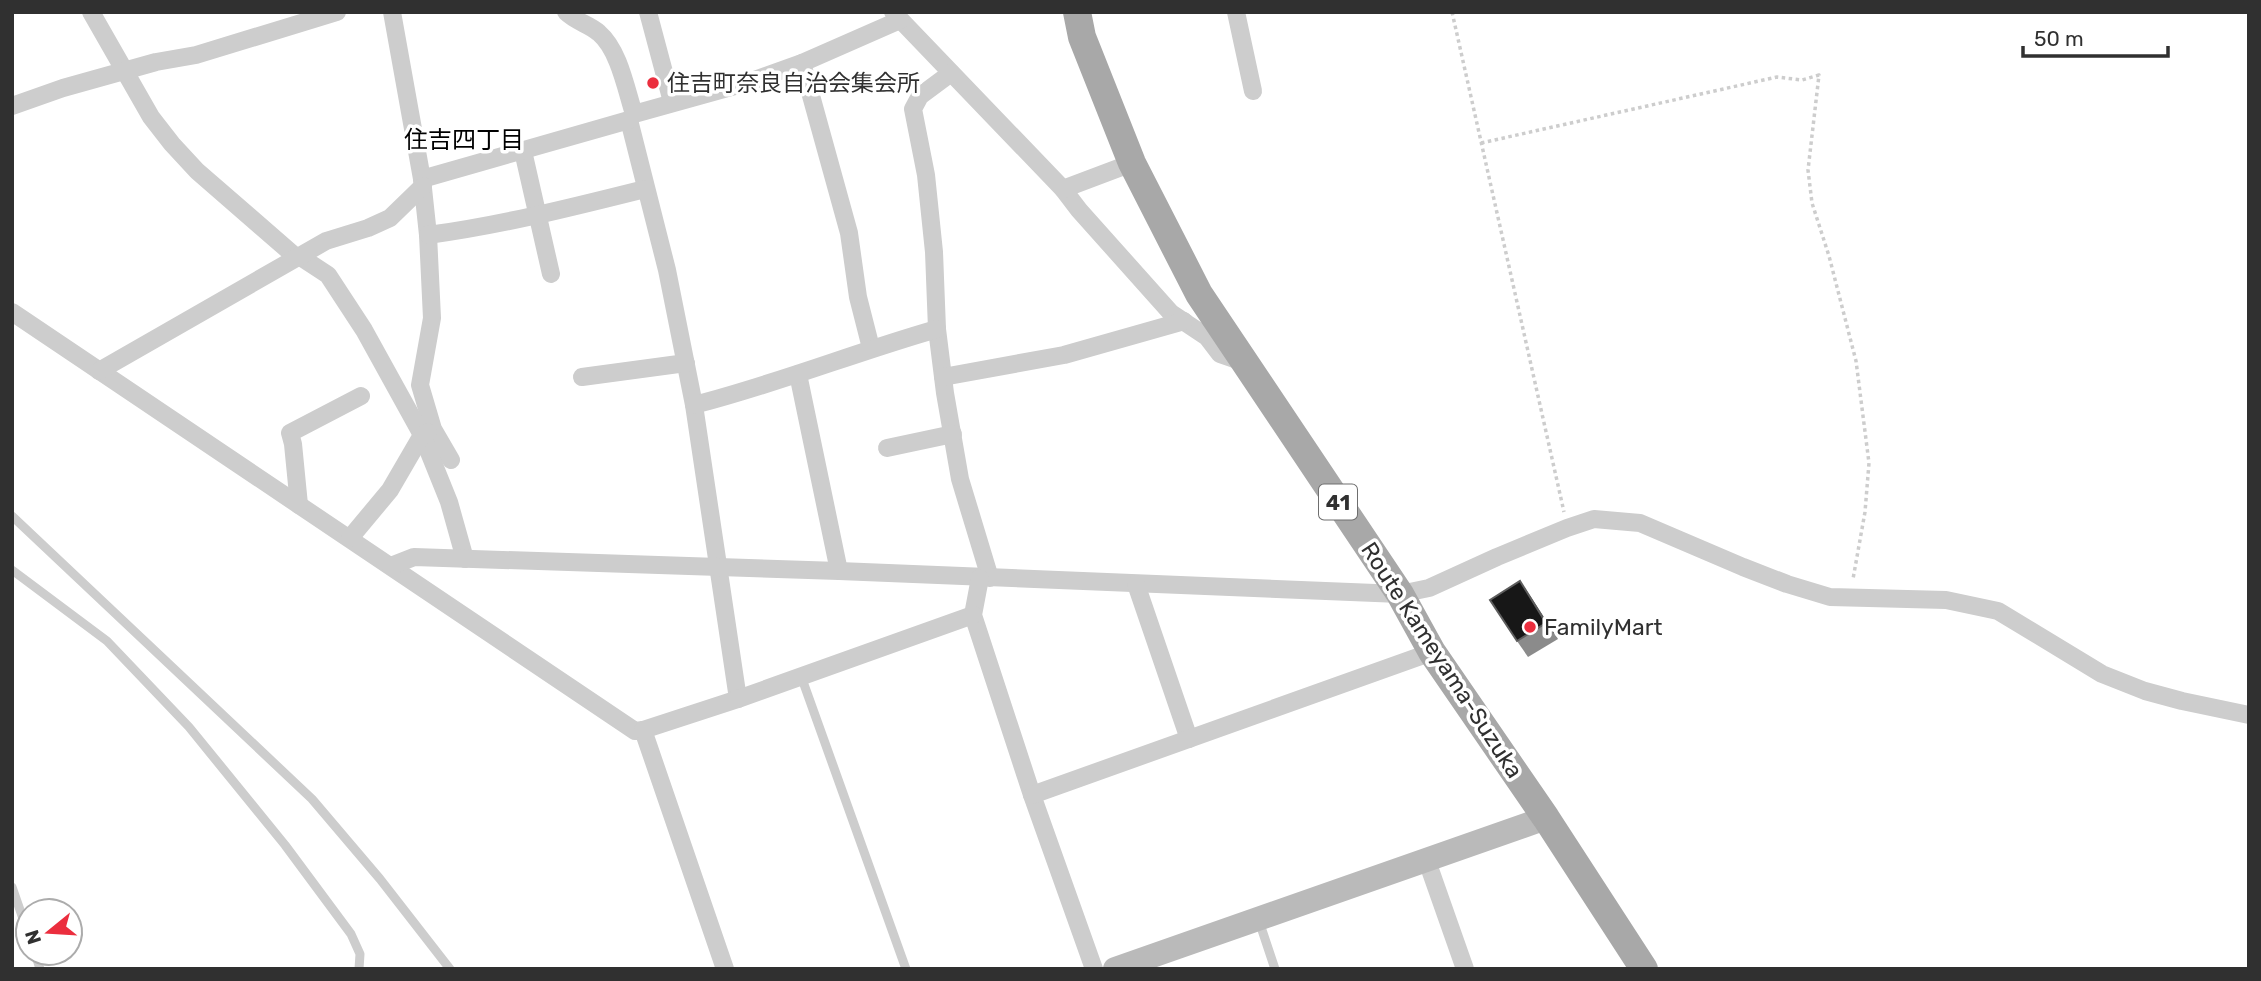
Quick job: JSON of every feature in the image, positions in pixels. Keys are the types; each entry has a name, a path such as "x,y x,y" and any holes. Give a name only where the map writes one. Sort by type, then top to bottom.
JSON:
{"main road":[{"name":"Route Kameyama-Suzuka","path":"1077,12 1082,37 1132,163 1199,294 1400,594 1432,652 1546,818 1644,969"}],"street":[{"path":"91,12 151,117 197,171 298,256 328,275 428,432 452,460"},
{"path":"12,106 63,88 196,55 337,12"},
{"path":"392,12 423,183 428,234 432,318 420,385 428,432 465,559"},
{"path":"566,12 573,19 598,32 612,48 632,117 645,189 667,270 694,405 738,699"},
{"path":"648,12 672,102"},
{"path":"1236,12 1254,91"},
{"path":"99,371 326,241 368,229 390,218 423,183 672,102 749,82 802,63 897,16 1063,189 1171,313 1207,337 1220,354 1243,362"},
{"path":"802,63 849,233 858,297 871,348"},
{"path":"951,73 920,96 913,109 926,175 943,377 960,479 985,578 973,615 1032,795 1094,969"},
{"path":"523,151 551,274"},
{"path":"1063,189 1132,163"},
{"path":"428,234 484,227 645,189"},
{"path":"12,312 635,731 738,699 973,615"},
{"path":"943,377 1064,355 1184,321"},
{"path":"694,405 749,391 871,348 937,329"},
{"path":"582,377 686,363"},
{"path":"798,374 839,571"},
{"path":"299,505 290,433 361,396"},
{"path":"350,538 390,490 428,432"},
{"path":"887,448 953,434"},
{"path":"391,566 414,557 1400,594 1429,588 1567,528 1594,519 1640,523 1787,584 1830,597 1946,600 1998,611 2102,674 2170,698 2249,715"},
{"path":"1136,584 1189,739"},
{"path":"1032,795 1432,652"},
{"path":"643,730 725,969"},
{"path":"1115,969 1546,818"},
{"path":"1427,861 1465,969"}],"lane":[{"path":"12,516 312,799 380,879 450,969"},
{"path":"12,570 107,641 189,727 285,845 351,934 360,954 359,969"},
{"path":"801,676 906,969"},
{"path":"1258,919 1275,969"}],"path":[{"path":"1452,12 1567,528"},
{"path":"1481,143 1777,77 1802,80 1819,75 1809,181 1812,203 1829,256 1856,361 1869,463 1866,512 1850,598"}],"building":[{"path":"1520,581 1546,623 1517,641 1490,600"}],"place":[{"name":"住吉町奈良自治会集会所","path":"653,83"},
{"name":"FamilyMart","path":"1530,627"}],"district":[{"name":"住吉四丁目","path":"464,140"}]}
